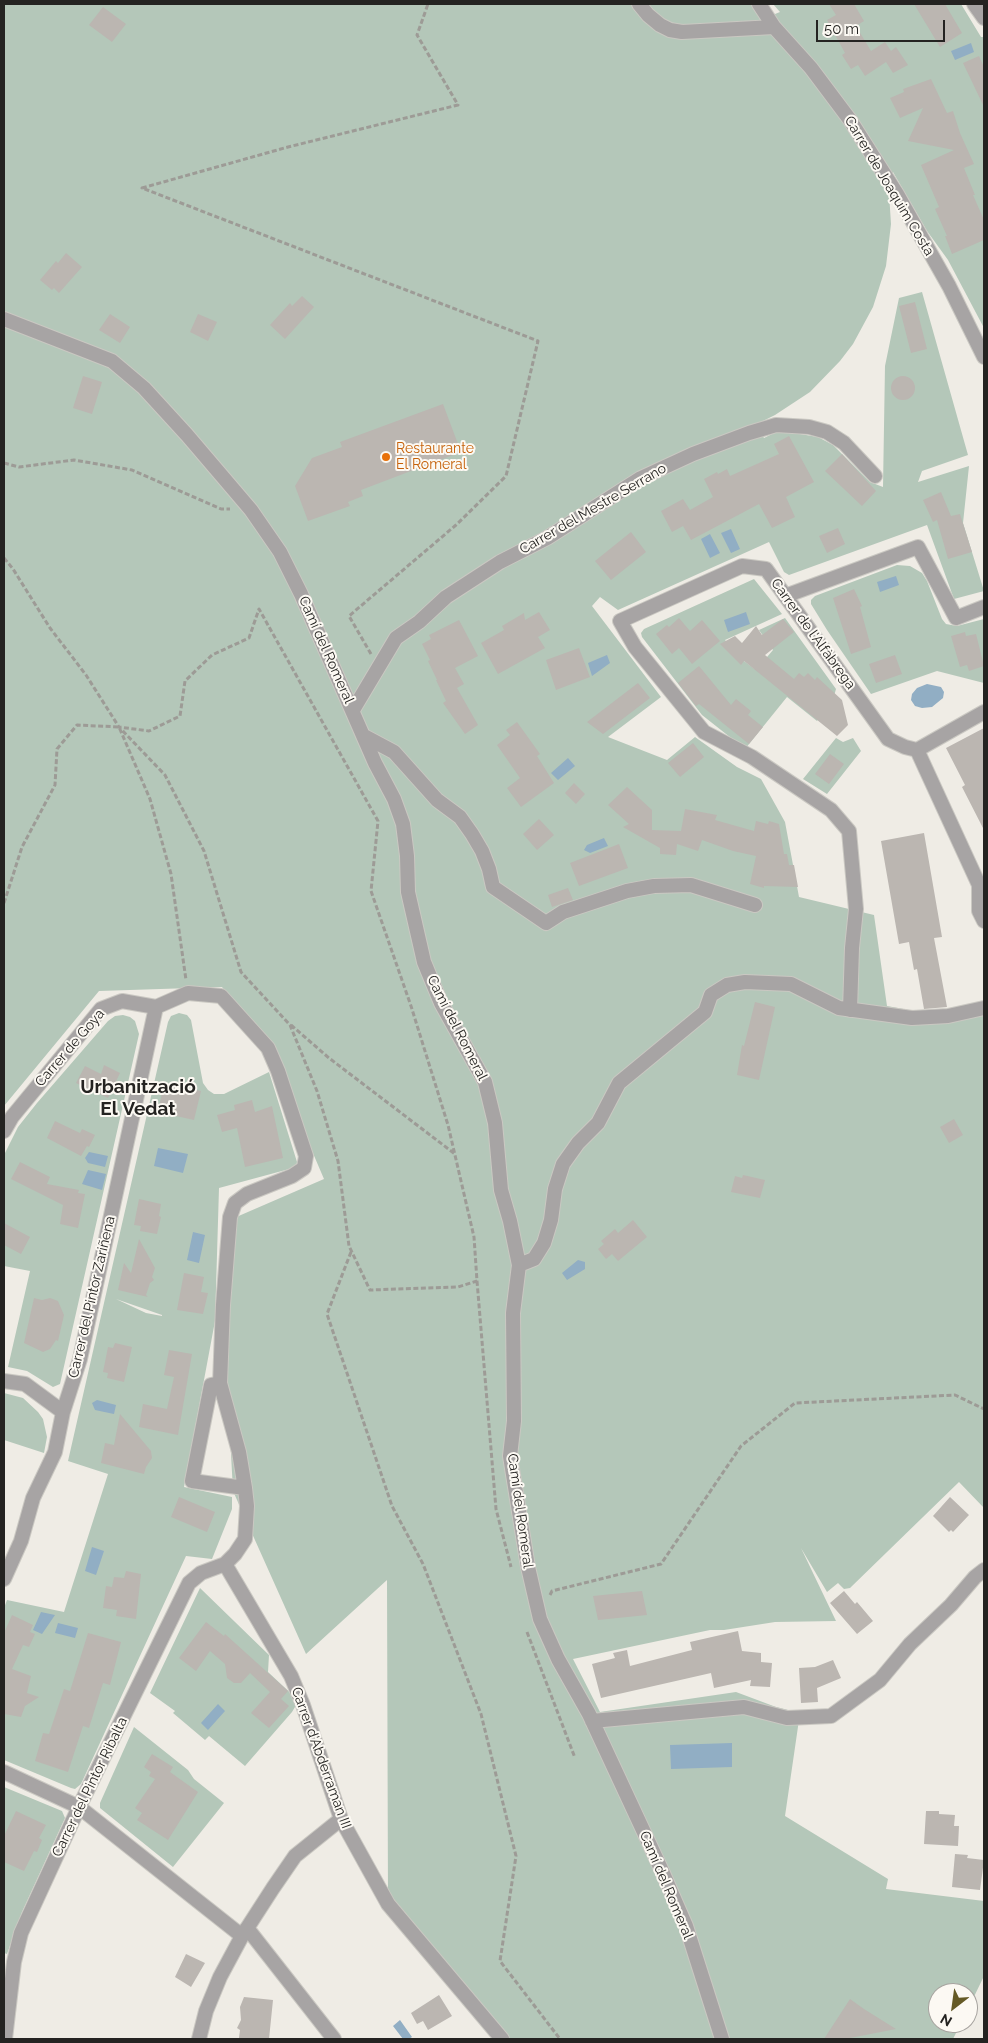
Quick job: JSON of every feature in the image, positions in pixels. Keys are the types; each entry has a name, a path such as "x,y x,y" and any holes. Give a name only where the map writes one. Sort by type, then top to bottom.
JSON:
{"street":[{"path":"638,4 660,25 670,30 682,32 774,27"},
{"name":"Carrer de Joaquim Costa","path":"759,4 774,27 811,68 844,112 876,161 949,286 984,357"},
{"path":"974,4 984,18"},
{"name":"Camí del Romeral","path":"4,319 112,361 144,388 187,435 250,510 280,552 301,594 375,762 394,799 403,824 407,856 408,892 424,962 441,1003 485,1082 495,1123 501,1190 510,1221 519,1265 513,1313 514,1421 510,1456 528,1567 540,1619 558,1659 592,1721 686,1926 722,2039"},
{"name":"Carrer del Mestre Serrano","path":"353,710 396,638 419,622 446,597 500,562 547,538 641,478 701,451 749,433 776,426 809,426 828,432 844,443 875,476"},
{"path":"784,596 918,547 956,618 984,607"},
{"name":"Carrer de l'Alfàbrega","path":"850,1010 852,948 856,909 849,831 831,810 760,762 704,732 635,647 620,621 742,566 766,569 888,739 917,750"},
{"path":"984,712 917,750 979,885 978,910 984,920"},
{"path":"364,736 394,752 437,800 460,817 482,851 493,887 546,923 563,912 627,891 654,886 691,886 755,905"},
{"path":"519,1265 534,1259 544,1243 551,1220 555,1189 564,1164 578,1143 598,1123 619,1083 705,1012 711,995 727,985 745,982 792,984 839,1008 912,1018 948,1016 984,1008"},
{"path":"156,1007 188,993 221,996 268,1048 278,1071 306,1156 304,1168 292,1176 247,1194 235,1203 230,1217 220,1383 239,1452 248,1506 244,1539 235,1554 225,1564"},
{"name":"Carrer de Goya","path":"4,1131 12,1117 102,1008 122,1001 156,1007"},
{"name":"Carrer del Pintor Zariñena","path":"4,1579 22,1541 33,1498 55,1452 63,1412 80,1359 156,1007"},
{"path":"4,1381 25,1384 63,1412"},
{"path":"220,1383 211,1385 192,1480 245,1488"},
{"name":"Carrer del Pintor Ribalta","path":"5,2039 14,1962 21,1933 79,1807 189,1583 201,1573 225,1564"},
{"name":"Carrer d'Abderraman III","path":"225,1564 291,1676 303,1705 341,1820 388,1904 502,2039"},
{"path":"592,1721 744,1707 787,1718 830,1716 880,1680 910,1644 984,1570"},
{"path":"4,1772 79,1807 245,1932 334,2039"},
{"path":"199,2039 206,2011 220,1977 245,1932 295,1856 341,1820"}],"path":[{"path":"378,666 349,616 456,525 506,476 538,341 142,188 288,147 458,104 417,35 428,4"},
{"path":"4,464 19,467 74,460 132,470 221,509 250,510"},
{"path":"4,558 50,628 86,675 119,727 150,799 172,874 188,993"},
{"path":"4,904 22,847 55,785 58,749 77,725 149,731 180,716 185,681 212,655 248,638 259,609 378,821 371,892 411,1006 448,1125 474,1237 477,1281 458,1287 370,1290 349,1246 338,1161 317,1091 290,1025"},
{"path":"119,727 164,775 204,852 241,972 290,1025 329,1058 455,1154"},
{"path":"351,1251 327,1314 392,1506 423,1564 481,1714 516,1856 500,1961 560,2039"},
{"path":"530,1642 552,1590 661,1564 742,1446 795,1403 955,1395 984,1409"}],"green space":[{"path":"4,4 755,4 765,18 780,12 773,4 961,4 981,37 984,37 984,328 948,260 927,231 893,172 889,193 891,224 886,266 873,307 853,344 840,361 810,392 775,415 755,425 764,438 774,433 788,432 818,437 833,445 870,482 883,487 885,366 899,298 922,292 968,455 922,471 918,482 969,466 963,523 984,591 954,599 927,525 789,575 784,572 769,542 618,610 600,597 592,606 661,697 608,737 667,760 695,737 737,767 761,779 785,822 799,897 874,915 887,1006 925,1013 984,1002 984,1508 959,1482 850,1588 844,1589 838,1583 827,1592 801,1548 836,1621 775,1622 724,1630 710,1630 573,1659 600,1712 736,1692 776,1707 800,1713 785,1816 888,1879 886,1889 984,1901 984,1976 978,1988 978,1983 928,1983 928,2033 956,2033 953,2039 496,2039 388,1904 387,1580 306,1654 233,1491 223,1305 234,1218 324,1179 268,1048 222,987 99,991 4,1106"},
{"path":"897,565 910,566 922,573 946,624 957,626 984,619 984,683 937,671 871,694 827,630 811,604 811,600 815,596"},
{"path":"754,579 782,614 725,640 744,661 756,670 773,650 759,630 785,618 836,689 834,696 817,721 787,697 745,749 702,715 642,637 641,633 644,629"},
{"path":"836,738 843,742 853,738 861,751 827,794 803,779"},
{"path":"179,1013 187,1015 191,1020 203,1083 214,1094 224,1094 269,1072 297,1162 296,1167 219,1188 215,1321 184,1487 232,1497 232,1509 212,1559 186,1556 81,1784 75,1789 4,1760 4,1608 7,1600 64,1612 108,1474 68,1461 168,1022 171,1016","holes":["116,1299 162,1315 146,1313"]},
{"path":"123,1015 135,1021 139,1034 60,1384 53,1387 27,1371 8,1367 30,1271 4,1266 4,1155 18,1127 37,1103 108,1021 115,1016"},
{"path":"4,1393 23,1398 43,1419 47,1437 44,1453 4,1440"},
{"path":"200,1588 269,1655 268,1672 298,1700 292,1712 245,1766 209,1736 205,1740 173,1713 175,1711 150,1693"},
{"path":"134,1727 188,1770 194,1779 224,1803 173,1867 100,1808 100,1803"},
{"path":"4,1787 62,1811 65,1818 22,1912 7,1954 4,1953"}],"water":[{"path":"971,43 974,52 955,60 951,51"},
{"path":"731,529 740,549 731,553 721,533"},
{"path":"710,534 720,553 710,558 701,539"},
{"path":"896,576 899,585 880,592 877,582"},
{"path":"746,612 750,624 728,632 724,620"},
{"path":"607,655 610,663 592,676 588,663"},
{"path":"927,684 941,687 944,692 943,698 932,707 922,708 915,706 911,700 912,694 917,688"},
{"path":"568,758 575,766 558,780 551,773"},
{"path":"604,838 608,846 590,853 584,850 587,845"},
{"path":"158,1148 188,1154 183,1173 154,1166"},
{"path":"89,1152 108,1156 105,1167 88,1163 85,1158"},
{"path":"88,1170 106,1174 102,1190 82,1184"},
{"path":"193,1232 205,1235 199,1263 187,1260"},
{"path":"578,1260 585,1262 585,1269 567,1280 562,1273"},
{"path":"97,1400 116,1405 114,1414 95,1410 92,1403"},
{"path":"92,1547 104,1551 96,1575 85,1571"},
{"path":"41,1612 55,1615 42,1634 33,1630"},
{"path":"58,1623 78,1628 75,1638 55,1633"},
{"path":"218,1704 225,1711 208,1730 201,1723"},
{"path":"732,1743 732,1767 671,1769 670,1745"},
{"path":"400,2020 412,2037 409,2039 403,2039 393,2026"}],"building":[{"path":"829,4 854,4 864,21 856,26 871,51 885,42 891,51 896,47 908,65 893,73 886,62 865,76 858,65 851,69 842,55 845,53 827,20 836,15"},
{"path":"914,4 945,4 962,33 940,47"},
{"path":"103,7 126,24 112,42 89,25"},
{"path":"979,56 984,67 984,107 963,63"},
{"path":"931,79 947,113 953,111 960,133 974,164 964,168 984,220 984,240 952,254 945,236 947,236 935,209 939,207 921,165 954,150 908,141 923,108 900,118 890,98 904,92 903,89"},
{"path":"66,253 82,267 59,293 40,280 56,261 58,263"},
{"path":"302,296 314,307 285,339 270,325 290,303 292,306"},
{"path":"915,302 927,349 911,353 899,306"},
{"path":"110,314 130,327 120,343 99,330"},
{"path":"198,314 217,322 208,341 190,332"},
{"path":"83,376 102,382 92,414 73,408"},
{"path":"903,376 911,380 915,388 911,396 903,400 895,396 891,388 895,380"},
{"path":"443,404 461,452 361,490 363,496 348,502 350,506 308,521 295,486 312,458 342,447 340,442"},
{"path":"789,436 814,482 786,497 795,517 772,528 759,504 691,540 683,526 672,532 661,511 683,499 690,510 713,497 704,479 727,469 730,476 779,454 774,444"},
{"path":"842,454 876,491 862,506 825,471"},
{"path":"941,492 951,516 960,514 972,552 948,559 937,520 933,522 923,500"},
{"path":"838,528 845,544 827,553 819,536"},
{"path":"631,532 646,552 611,580 595,561"},
{"path":"854,589 862,606 860,607 871,647 851,654 833,598"},
{"path":"539,612 550,630 538,637 545,648 498,674 481,643 504,630 502,626 524,613 525,620"},
{"path":"679,618 690,631 702,620 720,641 692,664 679,648 672,654 656,634 667,625 669,627"},
{"path":"783,619 794,632 765,655 794,679 799,673 804,677 808,673 815,680 817,677 842,700 848,725 837,736 744,661 741,665 720,644 735,636 742,643 756,626 762,635"},
{"path":"459,620 478,656 455,668 464,684 457,688 478,725 465,734 443,703 446,701 422,644 431,639 429,635"},
{"path":"965,632 966,636 976,634 984,666 969,671 967,665 960,667 951,636"},
{"path":"579,648 590,677 556,690 546,660"},
{"path":"895,655 902,674 876,683 869,664"},
{"path":"699,666 731,705 736,699 751,711 748,715 763,727 749,744 699,704 696,706 678,683"},
{"path":"638,683 650,698 603,734 587,722"},
{"path":"517,722 540,754 537,756 554,783 521,807 507,788 520,778 497,745 510,735 506,730"},
{"path":"984,728 984,830 962,787 965,785 946,748"},
{"path":"693,743 704,757 680,777 668,763"},
{"path":"830,754 844,764 829,784 815,774"},
{"path":"574,783 585,794 576,804 565,793"},
{"path":"627,787 652,810 652,830 681,831 685,809 717,815 715,820 754,831 756,821 768,824 769,821 779,824 784,854 787,854 789,865 794,865 798,887 764,886 764,888 750,884 756,856 733,851 702,840 698,851 677,844 676,855 660,854 660,848 623,827 629,824 608,805"},
{"path":"539,819 554,835 537,850 523,834"},
{"path":"924,833 942,937 934,938 947,1007 924,1009 917,969 914,970 909,942 899,944 881,841"},
{"path":"619,844 628,868 579,886 570,863"},
{"path":"568,888 573,900 552,907 548,895"},
{"path":"755,1002 775,1007 759,1080 737,1075 742,1045 744,1046"},
{"path":"104,1065 120,1073 108,1098 76,1083 85,1066 101,1074"},
{"path":"164,1083 201,1091 194,1120 158,1112"},
{"path":"252,1100 255,1112 272,1106 283,1158 245,1167 237,1128 222,1132 217,1115 235,1110 234,1105"},
{"path":"954,1119 963,1135 949,1143 940,1127"},
{"path":"55,1121 80,1133 82,1129 95,1135 89,1147 87,1146 81,1156 47,1138"},
{"path":"20,1162 50,1177 47,1184 79,1190 78,1193 85,1194 78,1228 60,1224 63,1205 11,1179"},
{"path":"743,1175 765,1180 760,1198 731,1192 735,1176 742,1178"},
{"path":"139,1199 161,1204 159,1216 161,1217 157,1234 140,1231 141,1226 134,1225"},
{"path":"633,1220 647,1237 618,1261 612,1254 606,1259 598,1249 604,1244 601,1241 615,1229 618,1233"},
{"path":"4,1223 30,1237 21,1254 4,1245"},
{"path":"139,1239 155,1268 152,1277 154,1280 150,1283 146,1295 148,1297 118,1290 124,1263 131,1273"},
{"path":"184,1273 204,1277 201,1292 208,1293 203,1314 177,1310"},
{"path":"34,1298 42,1300 50,1298 58,1301 64,1315 58,1341 56,1340 50,1349 43,1352 24,1343"},
{"path":"115,1343 132,1347 124,1382 107,1378 108,1373 103,1372 108,1347 113,1348"},
{"path":"169,1350 192,1354 178,1435 139,1427 143,1404 167,1409 174,1377 164,1375"},
{"path":"120,1414 151,1451 152,1458 144,1474 101,1463 105,1443 114,1445"},
{"path":"179,1497 215,1512 207,1532 171,1517"},
{"path":"950,1497 969,1515 953,1532 951,1530 949,1532 933,1516"},
{"path":"126,1571 141,1574 136,1619 116,1616 117,1610 103,1608 106,1586 112,1587 114,1577 124,1578"},
{"path":"642,1591 647,1615 598,1620 593,1596"},
{"path":"844,1591 855,1604 857,1602 873,1621 857,1634 830,1603"},
{"path":"12,1615 33,1625 30,1632 35,1634 29,1647 23,1645 12,1669 31,1676 27,1693 39,1697 25,1706 21,1717 4,1714 4,1633"},
{"path":"206,1622 224,1636 225,1634 288,1691 281,1699 289,1706 269,1728 251,1713 270,1692 250,1673 241,1683 234,1683 227,1678 225,1664 210,1651 196,1671 179,1658"},
{"path":"738,1631 742,1651 761,1653 761,1662 772,1663 770,1687 750,1686 751,1680 714,1688 711,1673 601,1698 592,1664 615,1658 613,1653 627,1650 630,1666 692,1650 690,1642"},
{"path":"88,1633 121,1642 110,1685 103,1683 89,1728 83,1726 68,1772 35,1761 43,1733 49,1734 64,1689 70,1691"},
{"path":"833,1660 841,1678 817,1688 818,1702 801,1703 799,1668 815,1667"},
{"path":"152,1754 173,1767 170,1772 198,1792 168,1840 137,1820 142,1813 135,1808 155,1779 149,1776 151,1772 144,1767"},
{"path":"16,1811 46,1825 39,1838 42,1840 37,1852 34,1851 24,1871 4,1862 4,1836"},
{"path":"926,1811 939,1811 939,1814 955,1815 954,1826 959,1826 958,1846 924,1844"},
{"path":"955,1854 968,1855 967,1858 984,1860 980,1890 952,1887"},
{"path":"186,1954 205,1963 191,1987 175,1977"},
{"path":"439,1995 452,2016 428,2030 423,2021 417,2024 411,2013"},
{"path":"244,1997 273,2000 269,2039 239,2038 240,2030 237,2028 241,2020 240,2007"},
{"path":"850,1999 896,2029 845,2039 824,2039"}],"place":[{"name":"Restaurante El Romeral","path":"386,457"}],"district":[{"name":"Urbanització El Vedat","path":"138,1098"}]}
